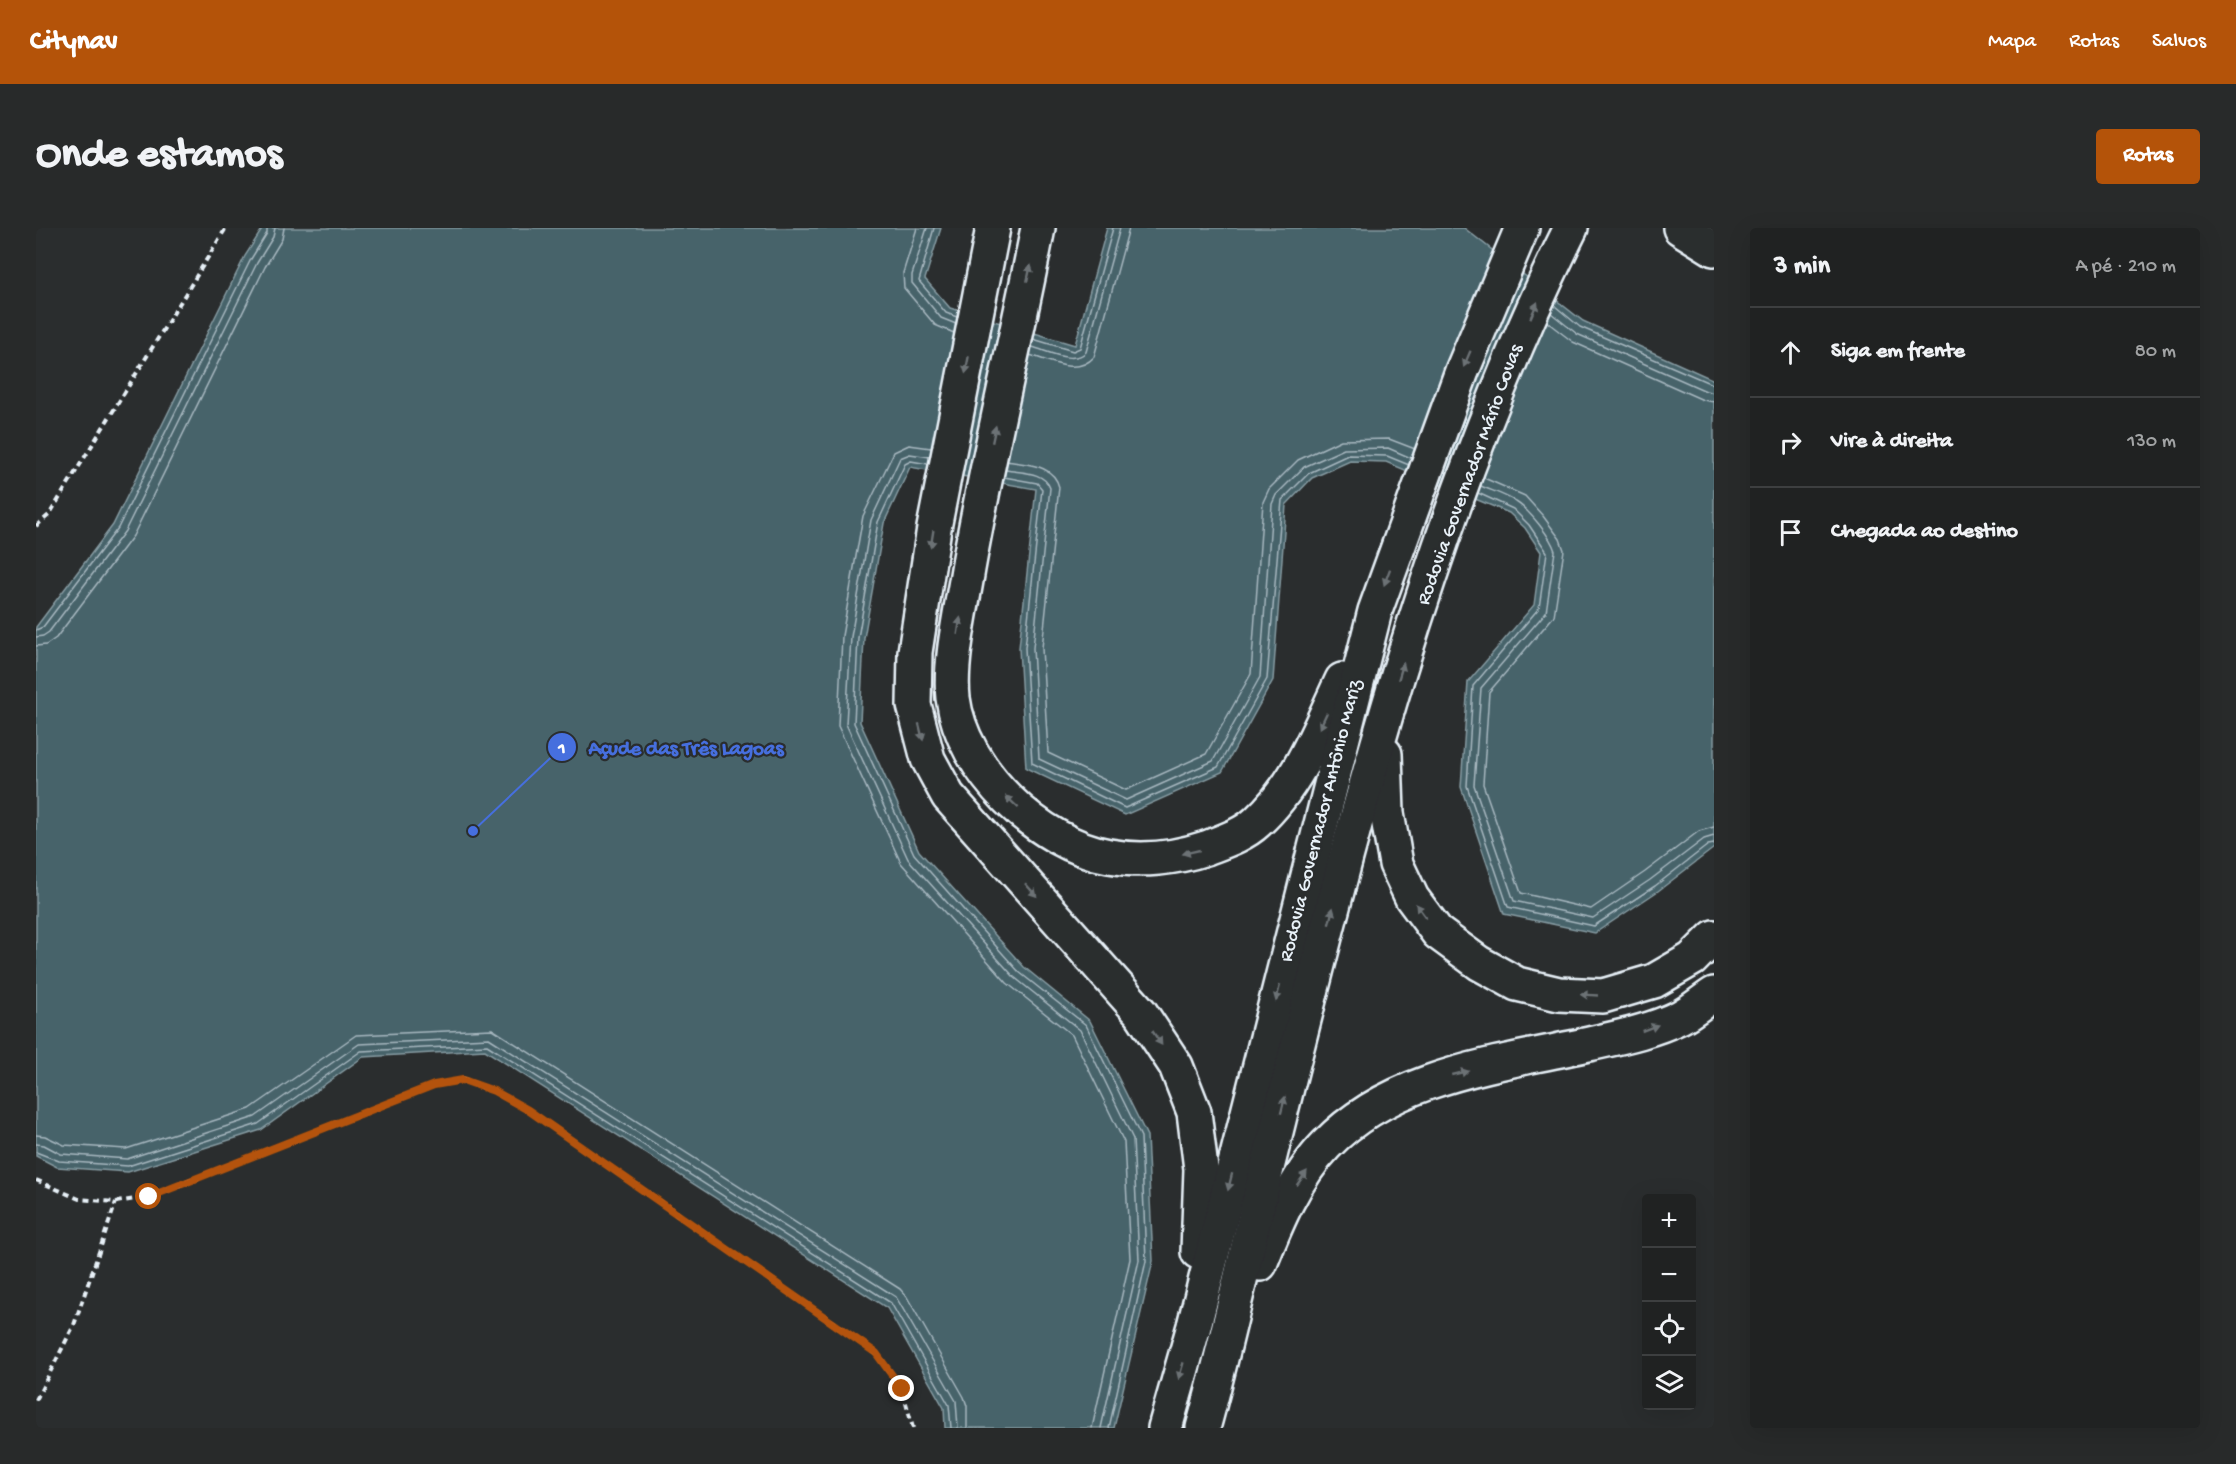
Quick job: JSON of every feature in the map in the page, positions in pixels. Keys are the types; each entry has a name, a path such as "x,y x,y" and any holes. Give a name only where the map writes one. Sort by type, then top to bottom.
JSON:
{"highway":[{"path":"993,228 934,528 915,652 914,705 928,759 948,795 1141,1013 1176,1066 1194,1112 1201,1169 1194,1326"},
{"path":"1038,228 982,491 955,651 954,698 964,738 989,780 1041,826 1072,844 1109,856 1156,859 1195,852 1229,840 1256,823 1286,791 1317,734 1375,611"},
{"name":"Rodovia Governador Antônio Mariz","path":"1164,1428 1194,1326 1375,611 1462,371 1522,228"},
{"name":"Rodovia Governador Mário Covas","path":"1383,727 1436,560 1497,393 1571,228"},
{"path":"1680,228 1714,249"},
{"path":"1383,727 1388,813 1396,864 1412,898 1438,933 1479,963 1516,984 1559,994 1602,996 1654,981 1692,959 1714,937"},
{"name":"Rodovia Governador Antônio Mariz","path":"1203,1428 1226,1346 1264,1180 1349,847 1383,727"},
{"path":"1226,1346 1267,1245 1293,1189 1325,1145 1366,1112 1401,1094 1444,1077 1636,1034 1681,1016 1714,994"}],"path":[{"path":"36,526 49,515 226,228"},
{"path":"36,1180 79,1199 116,1202 149,1197 434,1085 463,1080 494,1091 528,1110 876,1353 902,1389 913,1428"},
{"path":"36,1400 74,1325 116,1202"}],"water":[{"path":"263,228 941,228 925,279 950,308 1075,345 1107,228 1464,228 1583,321 1714,380 1714,848 1658,891 1595,933 1504,914 1461,787 1468,682 1534,605 1541,552 1525,528 1509,513 1386,462 1350,461 1312,478 1286,505 1273,680 1222,772 1125,815 1026,768 1019,648 1036,489 910,467 884,523 864,638 860,722 919,851 1024,967 1090,1021 1147,1136 1153,1261 1114,1428 945,1428 944,1408 887,1308 485,1050 363,1057 261,1130 128,1172 57,1167 36,1156 36,627 113,525 245,256"}],"place":[{"name":"Açude das Três Lagoas","path":"473,831"}],"route":[{"path":"149,1197 434,1085 463,1080 494,1091 528,1110 876,1353 902,1389"}]}
